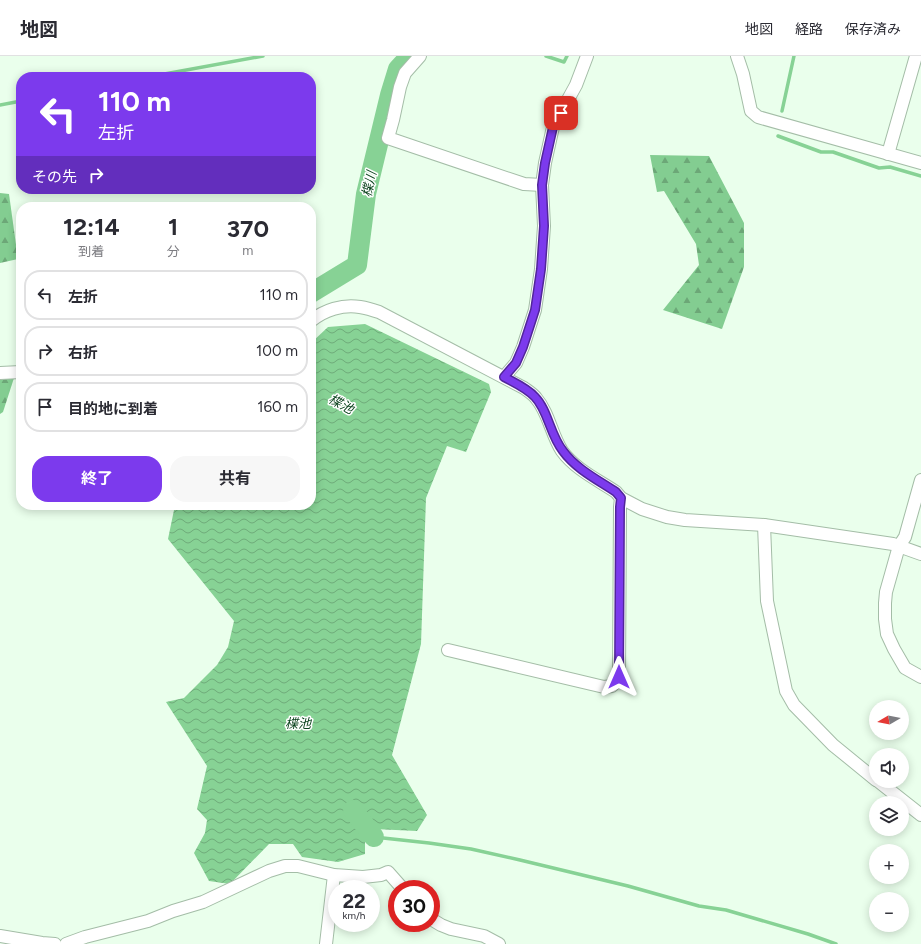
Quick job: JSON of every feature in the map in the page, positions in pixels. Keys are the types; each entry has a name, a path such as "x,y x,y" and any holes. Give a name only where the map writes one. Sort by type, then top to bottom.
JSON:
{"street":[{"path":"420,56 405,73 400,87 388,138 524,184 542,185"},
{"path":"504,377 516,363 535,310 541,269 544,226 542,185 553,127 576,85 587,56"},
{"path":"737,56 743,74 751,111 758,117 921,163"},
{"path":"888,154 916,56"},
{"path":"316,316 330,310 346,307 359,307 379,312 524,388 536,397 544,409 552,434 562,451 573,463 616,492 621,498 642,509 667,517 685,520 764,525 893,544 921,554"},
{"path":"0,373 16,372"},
{"path":"921,480 905,537 899,546 886,592 885,619 888,634 905,668 921,677"},
{"path":"448,650 604,687 612,686 619,677 621,498"},
{"path":"764,525 766,601 786,691 794,705 833,745 869,774"},
{"path":"887,788 921,815"},
{"path":"66,944 85,937 148,921 173,911 203,902 269,871 285,866 298,866 334,875 363,877 381,875 388,872 395,880"},
{"path":"326,944 334,875"},
{"path":"440,924 451,929 484,936 499,944"},
{"path":"0,936 55,944"}],"green space":[{"path":"650,155 709,156 744,223 744,267 722,329 663,310 699,265 696,244 664,191 657,192"},
{"path":"0,193 9,194 16,245 16,259 0,263"},
{"path":"14,378 3,412 0,414 0,380"}],"water":[{"name":"楪池","path":"365,324 489,384 491,392 466,452 447,446 426,498 421,644 392,755 427,815 417,831 374,829 365,834 365,854 338,862 302,857 293,844 269,844 230,884 209,881 194,853 205,833 207,820 197,809 207,766 166,702 184,698 217,665 228,647 234,621 168,539 174,510 316,510 316,338 328,327"}],"waterway":[{"path":"175,72 263,56"},
{"name":"楪川","path":"316,290 357,265 366,194 390,95 398,69 410,56"},
{"path":"546,56 564,62 567,56"},
{"path":"782,111 794,56"},
{"path":"0,105 16,102"},
{"path":"778,136 821,152 833,152 879,168 890,167 921,176"},
{"name":"楪池","path":"353,810 374,837"},
{"path":"374,837 471,849 520,860 628,886 699,906 726,910 808,934 836,944"}],"route":[{"path":"561,113 553,127 542,185 544,226 541,269 535,310 516,363 504,377 524,388 536,397 544,409 552,434 562,451 573,463 616,492 621,498 619,677"}]}
